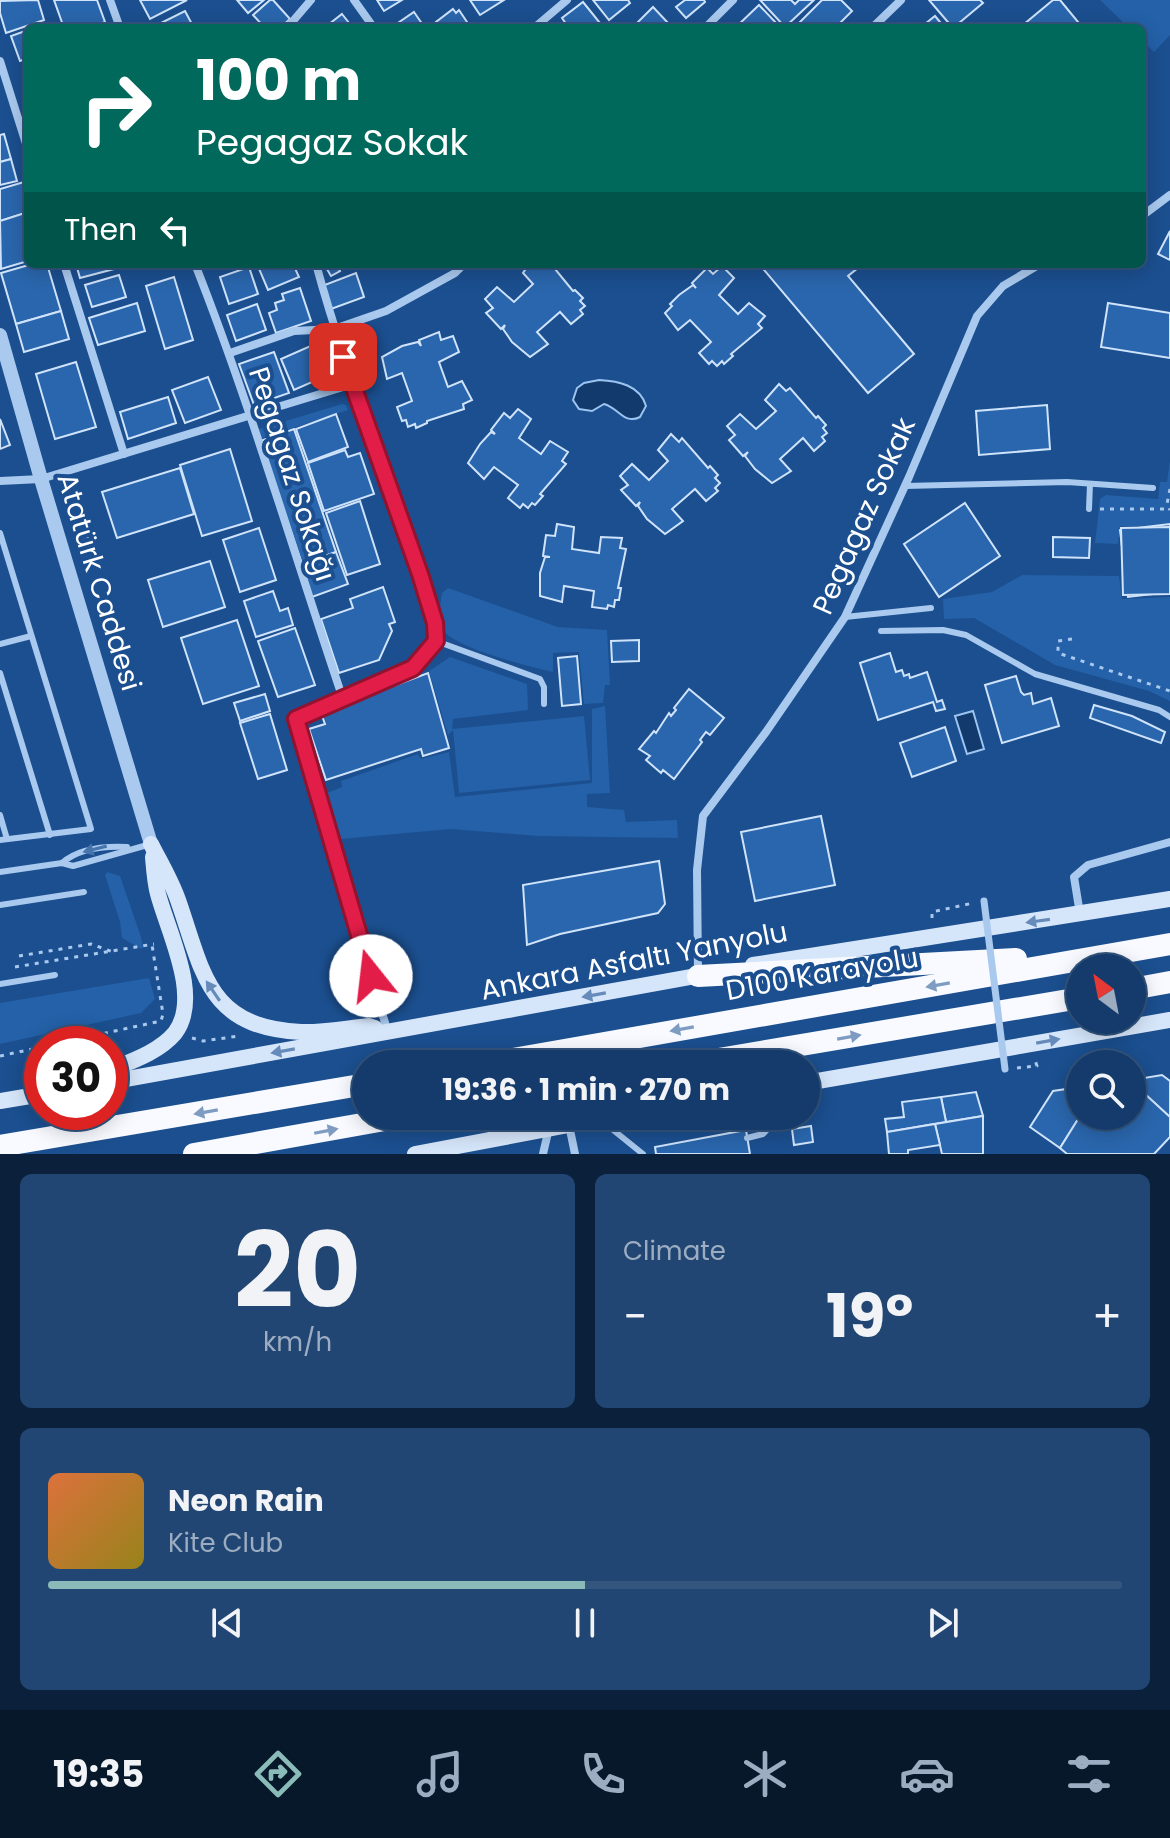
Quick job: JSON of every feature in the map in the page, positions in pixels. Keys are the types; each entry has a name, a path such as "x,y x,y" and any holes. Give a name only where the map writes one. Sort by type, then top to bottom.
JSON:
{"highway":[{"name":"D100 Karayolu","path":"565,1050 1170,944"},
{"path":"698,976 1125,952"},
{"path":"1146,986 1170,982"},
{"path":"772,1050 1066,1000"},
{"path":"0,1146 352,1086"},
{"path":"194,1154 352,1126"}],"main road":[{"path":"128,1062 151,1052 176,1031 185,1007 186,993 157,892 151,844"},
{"path":"151,844 176,894 205,980 220,1002 254,1024 279,1030 305,1032 369,1026 388,1033"},
{"name":"Ankara Asfaltı Yanyolu","path":"128,1079 795,957 1170,899"},
{"path":"820,1082 1170,1020"},
{"path":"0,1101 24,1097"},
{"path":"415,1154 539,1130"}],"street":[{"path":"110,0 119,24"},
{"path":"290,24 311,0"},
{"path":"354,0 371,24"},
{"path":"539,24 567,0"},
{"path":"709,24 733,0"},
{"path":"876,24 901,0"},
{"path":"0,61 24,137"},
{"path":"1146,213 1170,195"},
{"path":"65,268 124,454"},
{"name":"Pegagaz Sokağı","path":"197,268 230,353 248,416 343,699"},
{"path":"317,268 334,329 435,623 436,641 413,668 296,719 388,1033"},
{"path":"230,353 294,331 334,329 386,311 460,268"},
{"name":"Pegagaz Sokak","path":"698,976 697,870 703,816 766,732 845,617 977,316 1003,286 1033,268"},
{"name":"Atatürk Caddesi","path":"0,335 151,844"},
{"path":"0,481 41,479 353,384"},
{"path":"1080,915 1074,877 1088,865 1170,842"},
{"path":"984,901 1005,1069"},
{"path":"543,1154 549,1130"},
{"path":"569,1130 575,1154"}],"lane":[{"path":"1089,509 1090,484"},
{"path":"905,486 1090,484 1153,488"},
{"path":"0,533 91,829 4,839 0,815"},
{"path":"845,617 931,608"},
{"path":"881,631 943,630 966,635 1035,674 1159,710 1170,717"},
{"path":"0,644 31,636"},
{"path":"436,641 540,679 544,687 544,704"},
{"path":"0,673 50,835"},
{"path":"62,863 71,856 108,846 151,844"},
{"path":"0,872 62,863 73,866 108,858 131,847"},
{"path":"0,905 84,892"},
{"path":"0,984 55,975"},
{"path":"620,1130 643,1154"},
{"path":"747,1138 767,1130"}],"path":[{"path":"1089,509 1169,509 1170,489"},
{"path":"1072,639 1058,641 1058,653 1170,691"},
{"path":"932,912 984,901"},
{"path":"89,956 173,941"},
{"path":"19,956 91,944 113,952"},
{"path":"128,1028 161,1021 163,1014 152,945"},
{"path":"176,1031 203,1041 218,1040 243,1035 254,1024"},
{"path":"0,1056 24,1051"},
{"path":"1005,1069 1037,1066 1037,1060 1027,1061"}],"shaded area":[{"path":"1100,0 1170,0 1170,35 1154,52 1146,44 1146,24 1125,24"},
{"path":"599,380 621,383 639,393 646,406 640,417 630,419 604,404 592,411 579,409 573,400 577,388"},
{"path":"342,404 348,410 259,439 259,429"},
{"path":"1170,460 1170,526 1120,526 1118,544 1095,543 1100,499 1106,495 1158,499 1160,482 1167,482"},
{"path":"1022,575 1119,576 1122,599 1170,597 1170,701 1149,691 1055,665 974,618 944,619 943,599 992,592"},
{"path":"448,588 558,627 607,630 610,685 605,685 603,703 584,704 579,652 553,653 553,672 494,656 450,637 441,626 440,617 442,593"},
{"path":"450,657 527,684 528,710 453,719 452,729 584,716 590,780 459,793 453,730 448,735 429,671"},
{"path":"605,706 610,793 587,794 587,807 624,810 626,822 677,820 678,838 538,836 450,829 340,839 327,793 342,787 341,781 418,754 421,759 449,752 455,797 592,783 592,709"},
{"path":"973,711 984,749 967,754 955,716"},
{"path":"107,872 120,876 141,937 141,949 122,938 105,875"},
{"path":"149,978 155,999 141,1013 82,1026 24,1026 24,1039 0,1044 0,1003"}],"building":[{"path":"38,0 44,20 24,24 24,27 6,33 0,1"},
{"path":"54,0 97,0 105,22 100,24 63,24"},
{"path":"140,0 187,0 150,19"},
{"path":"237,0 264,0 248,13"},
{"path":"273,0 290,19 284,24 261,24 253,15"},
{"path":"377,0 402,0 384,11"},
{"path":"470,0 504,0 480,15"},
{"path":"593,0 628,0 630,3 609,20"},
{"path":"685,0 705,2 686,18 676,7"},
{"path":"760,0 791,0 795,4 799,0 814,0 788,24 782,24"},
{"path":"822,0 841,0 852,11 839,24 798,24"},
{"path":"929,0 980,0 983,3 958,24 950,24"},
{"path":"1053,0 1060,0 1080,24 1024,24"},
{"path":"583,2 601,24 566,24 562,18"},
{"path":"759,5 777,24 739,24"},
{"path":"653,7 669,24 636,24"},
{"path":"453,9 456,13 459,10 468,24 438,24 436,22"},
{"path":"185,11 192,24 159,24"},
{"path":"414,12 422,24 396,24"},
{"path":"342,14 350,24 329,24"},
{"path":"935,16 942,24 925,24"},
{"path":"24,31 24,60 20,61 11,36"},
{"path":"4,134 11,159 0,162 0,135"},
{"path":"11,159 17,181 0,185 0,162"},
{"path":"24,182 24,213 0,221 0,189"},
{"path":"24,213 24,262 1,269 0,221"},
{"path":"1170,231 1170,260 1158,254"},
{"path":"24,266 48,268 61,311 16,324 1,273"},
{"path":"77,268 114,269 80,278"},
{"path":"249,268 258,294 229,304 220,277"},
{"path":"259,268 295,268 299,277 268,290"},
{"path":"326,268 338,268 340,271 331,276"},
{"path":"526,268 554,268 583,298 580,301 585,306 580,310 583,314 571,324 560,312 537,332 548,344 530,357 512,342 503,329 505,325 501,329 486,313 493,308 485,299 497,287 514,302 533,284 523,273"},
{"path":"707,268 713,274 724,268 734,278 719,295 738,314 749,303 765,316 758,324 762,328 731,354 733,356 724,364 722,361 717,366 712,361 709,364 699,353 711,342 690,320 678,330 665,313 679,295 693,285 696,288 692,283"},
{"path":"762,268 858,268 848,276 914,354 868,393"},
{"path":"356,273 364,297 331,309 322,286"},
{"path":"119,275 126,297 92,307 85,285"},
{"path":"174,277 193,340 165,349 146,286"},
{"path":"300,288 311,321 276,333 269,313 277,310 275,303 284,300 282,294"},
{"path":"137,303 145,331 98,345 89,318"},
{"path":"1108,303 1170,313 1170,358 1101,347"},
{"path":"257,304 266,330 236,341 227,315"},
{"path":"61,311 69,339 24,352 16,324"},
{"path":"439,332 441,340 453,336 459,352 439,362 448,387 462,381 472,400 463,404 464,409 427,421 416,428 415,424 408,427 397,407 412,401 402,373 387,379 382,357 402,346 418,342 421,346 419,340"},
{"path":"315,344 328,375 294,390 281,359"},
{"path":"274,352 289,393 254,405 239,364"},
{"path":"76,362 96,427 55,439 36,374"},
{"path":"208,377 221,410 185,423 172,390"},
{"path":"779,384 786,391 790,388 816,418 818,416 826,425 823,428 827,433 822,437 825,441 814,451 803,438 780,459 791,471 772,483 755,469 745,456 748,452 743,456 729,440 735,435 727,426 740,414 756,429 776,411 765,400"},
{"path":"168,397 176,423 128,439 120,412"},
{"path":"1047,405 1050,449 979,455 976,411"},
{"path":"518,409 531,419 519,438 541,454 550,441 568,452 562,461 566,464 540,494 543,496 528,508 523,504 520,508 508,498 518,485 494,467 484,479 468,463 491,432 495,434 491,430 504,413 510,418"},
{"path":"336,414 348,447 308,462 296,429"},
{"path":"0,419 10,445 0,449"},
{"path":"294,429 336,552 302,564 260,441"},
{"path":"671,434 679,442 682,438 708,468 710,466 720,483 715,488 718,491 706,501 695,489 672,509 683,521 665,534 647,519 638,506 640,502 636,506 621,490 628,485 620,476 632,464 649,480 668,461 658,450"},
{"path":"230,449 252,521 202,536 180,465"},
{"path":"345,450 348,457 360,453 374,494 324,511 308,463"},
{"path":"180,468 194,514 117,538 102,492"},
{"path":"360,501 380,564 347,575 326,513"},
{"path":"965,503 1000,556 939,597 904,544"},
{"path":"557,524 574,527 572,549 599,553 601,537 622,538 620,548 626,549 618,588 621,588 619,600 615,600 614,607 592,607 594,591 564,586 562,602 540,596 540,573 545,557 550,557 543,556 546,535 555,536"},
{"path":"1170,524 1170,592 1128,597 1120,530"},
{"path":"1170,527 1170,594 1123,595 1121,528"},
{"path":"259,528 276,580 240,592 223,540"},
{"path":"87,535 93,554 84,557 78,538"},
{"path":"1053,537 1090,538 1089,558 1053,557"},
{"path":"336,552 348,584 312,597 301,565"},
{"path":"210,561 225,607 163,627 148,580"},
{"path":"383,587 395,622 389,624 392,631 379,660 339,673 321,619 353,608 350,599"},
{"path":"273,591 280,611 288,608 293,625 256,637 244,601"},
{"path":"237,620 259,686 203,704 181,638"},
{"path":"295,628 315,685 278,697 258,641"},
{"path":"639,640 639,661 612,662 611,641"},
{"path":"890,653 896,672 902,670 904,676 909,674 910,678 927,672 937,702 942,700 945,709 936,711 933,702 878,720 860,663"},
{"path":"577,656 581,704 562,706 558,658"},
{"path":"428,673 449,748 423,756 421,749 326,780 309,729 325,724 321,713"},
{"path":"1016,676 1021,692 1024,695 1031,693 1033,704 1051,698 1059,726 1002,743 985,685"},
{"path":"689,689 724,718 710,735 706,732 674,779 663,770 661,773 646,760 650,756 639,749 654,731 656,733 669,713 671,716 676,710 674,708"},
{"path":"265,694 270,711 240,721 234,703"},
{"path":"1094,705 1132,716 1165,732 1161,743 1090,718"},
{"path":"270,714 287,770 258,779 240,723"},
{"path":"945,727 956,761 912,777 900,743"},
{"path":"821,816 835,885 755,901 741,832"},
{"path":"659,861 665,904 658,913 560,934 527,945 523,885"},
{"path":"1162,1075 1170,1081 1170,1117 1146,1095 1146,1078"},
{"path":"1066,1089 1066,1130 1071,1130 1060,1148 1030,1127 1053,1091"},
{"path":"976,1092 983,1116 946,1122 941,1097"},
{"path":"1146,1095 1170,1117 1170,1137 1154,1154 1067,1154 1060,1148 1071,1130 1146,1130"},
{"path":"941,1097 946,1122 887,1132 885,1119 904,1117 902,1102"},
{"path":"983,1116 983,1154 942,1154 935,1124"},
{"path":"935,1124 940,1145 908,1150 908,1154 889,1154 887,1132"},
{"path":"746,1130 750,1154 656,1154 655,1147"},
{"path":"792,1130 812,1130 813,1142 794,1145"}],"route":[{"path":"343,357 420,574 435,623 436,641 413,668 296,719 371,976"}]}
